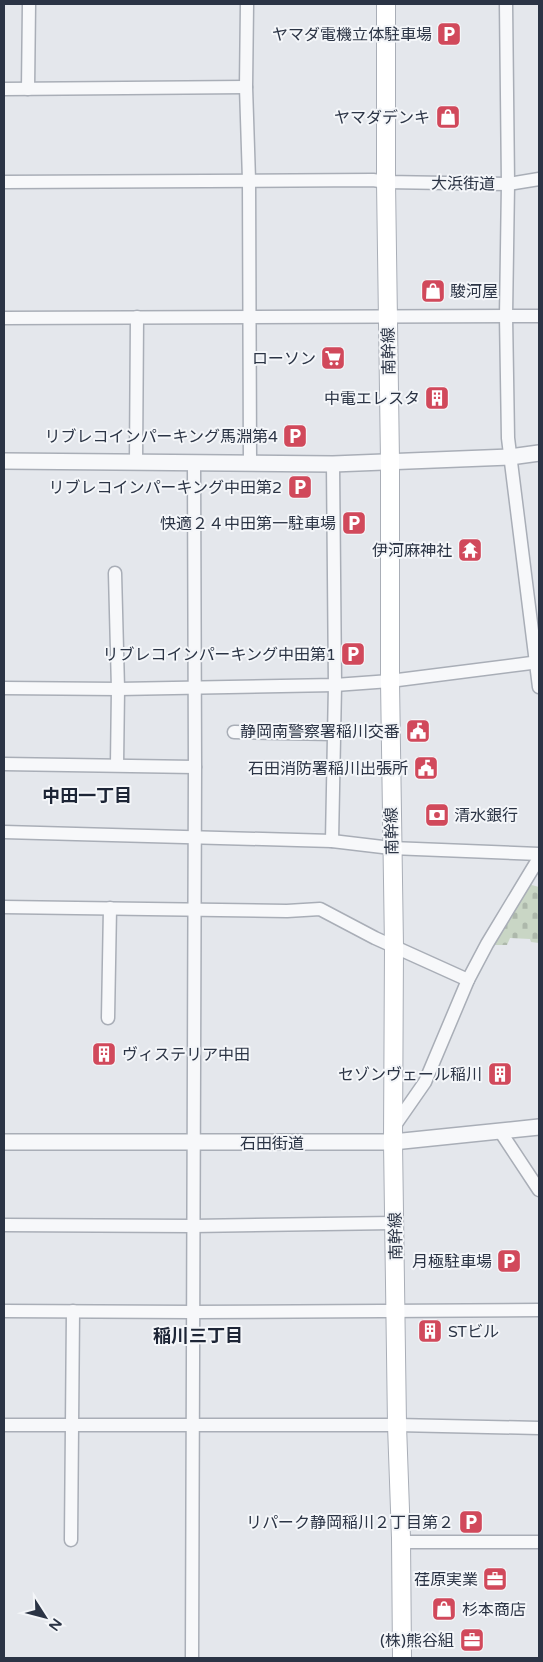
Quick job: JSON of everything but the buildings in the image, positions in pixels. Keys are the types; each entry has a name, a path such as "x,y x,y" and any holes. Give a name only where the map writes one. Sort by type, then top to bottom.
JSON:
{"main road":[{"name":"南幹線","path":"386,4 391,848 394,947 393,1135 402,1658"}],"street":[{"path":"28,89 29,4"},
{"path":"247,4 246,87 250,316 250,463"},
{"path":"506,4 508,438 538,662 539,687"},
{"path":"4,89 246,87"},
{"name":"大浜街道","path":"4,182 373,180 386,182 508,184 539,179"},
{"path":"4,318 539,316"},
{"path":"136,317 136,462"},
{"path":"4,461 333,464 510,457 539,453"},
{"path":"192,1658 193,910 195,767 194,462"},
{"path":"332,841 335,685 333,464"},
{"path":"115,573 118,689 117,765"},
{"path":"4,688 118,689 195,686 335,685 390,681 538,662"},
{"path":"234,732 334,734"},
{"path":"4,764 195,767"},
{"path":"4,832 332,841 391,848 539,854"},
{"path":"393,1135 425,1082 468,980 487,944 539,858"},
{"path":"4,907 287,911 320,909 394,947 468,980"},
{"path":"108,1018 110,908"},
{"name":"石田街道","path":"4,1142 193,1143 500,1131 539,1127"},
{"path":"500,1131 539,1190"},
{"path":"4,1224 192,1226 394,1223"},
{"path":"4,1311 539,1310"},
{"path":"71,1540 73,1311"},
{"path":"4,1426 397,1425 539,1428"},
{"path":"401,1542 539,1542"}],"green space":[{"path":"528,884 539,887 539,943 531,942 530,939 510,938 507,945 492,945"}],"place":[{"name":"ヤマダ電機立体駐車場","path":"449,34"},
{"name":"ヤマダデンキ","path":"448,117"},
{"name":"駿河屋","path":"433,291"},
{"name":"ローソン","path":"333,358"},
{"name":"中電エレスタ","path":"437,398"},
{"name":"リブレコインパーキング馬淵第4","path":"295,436"},
{"name":"リブレコインパーキング中田第2","path":"300,487"},
{"name":"快適２４中田第一駐車場","path":"354,523"},
{"name":"伊河麻神社","path":"470,550"},
{"name":"リブレコインパーキング中田第1","path":"353,654"},
{"name":"静岡南警察署稲川交番","path":"418,731"},
{"name":"石田消防署稲川出張所","path":"426,768"},
{"name":"清水銀行","path":"437,815"},
{"name":"ヴィステリア中田","path":"104,1054"},
{"name":"セゾンヴェール稲川","path":"500,1074"},
{"name":"月極駐車場","path":"509,1261"},
{"name":"STビル","path":"430,1331"},
{"name":"リパーク静岡稲川２丁目第２","path":"471,1522"},
{"name":"荏原実業","path":"495,1579"},
{"name":"杉本商店","path":"444,1609"},
{"name":"(株)熊谷組","path":"472,1640"}],"district":[{"name":"中田一丁目","path":"87,796"},
{"name":"稲川三丁目","path":"198,1336"}]}
